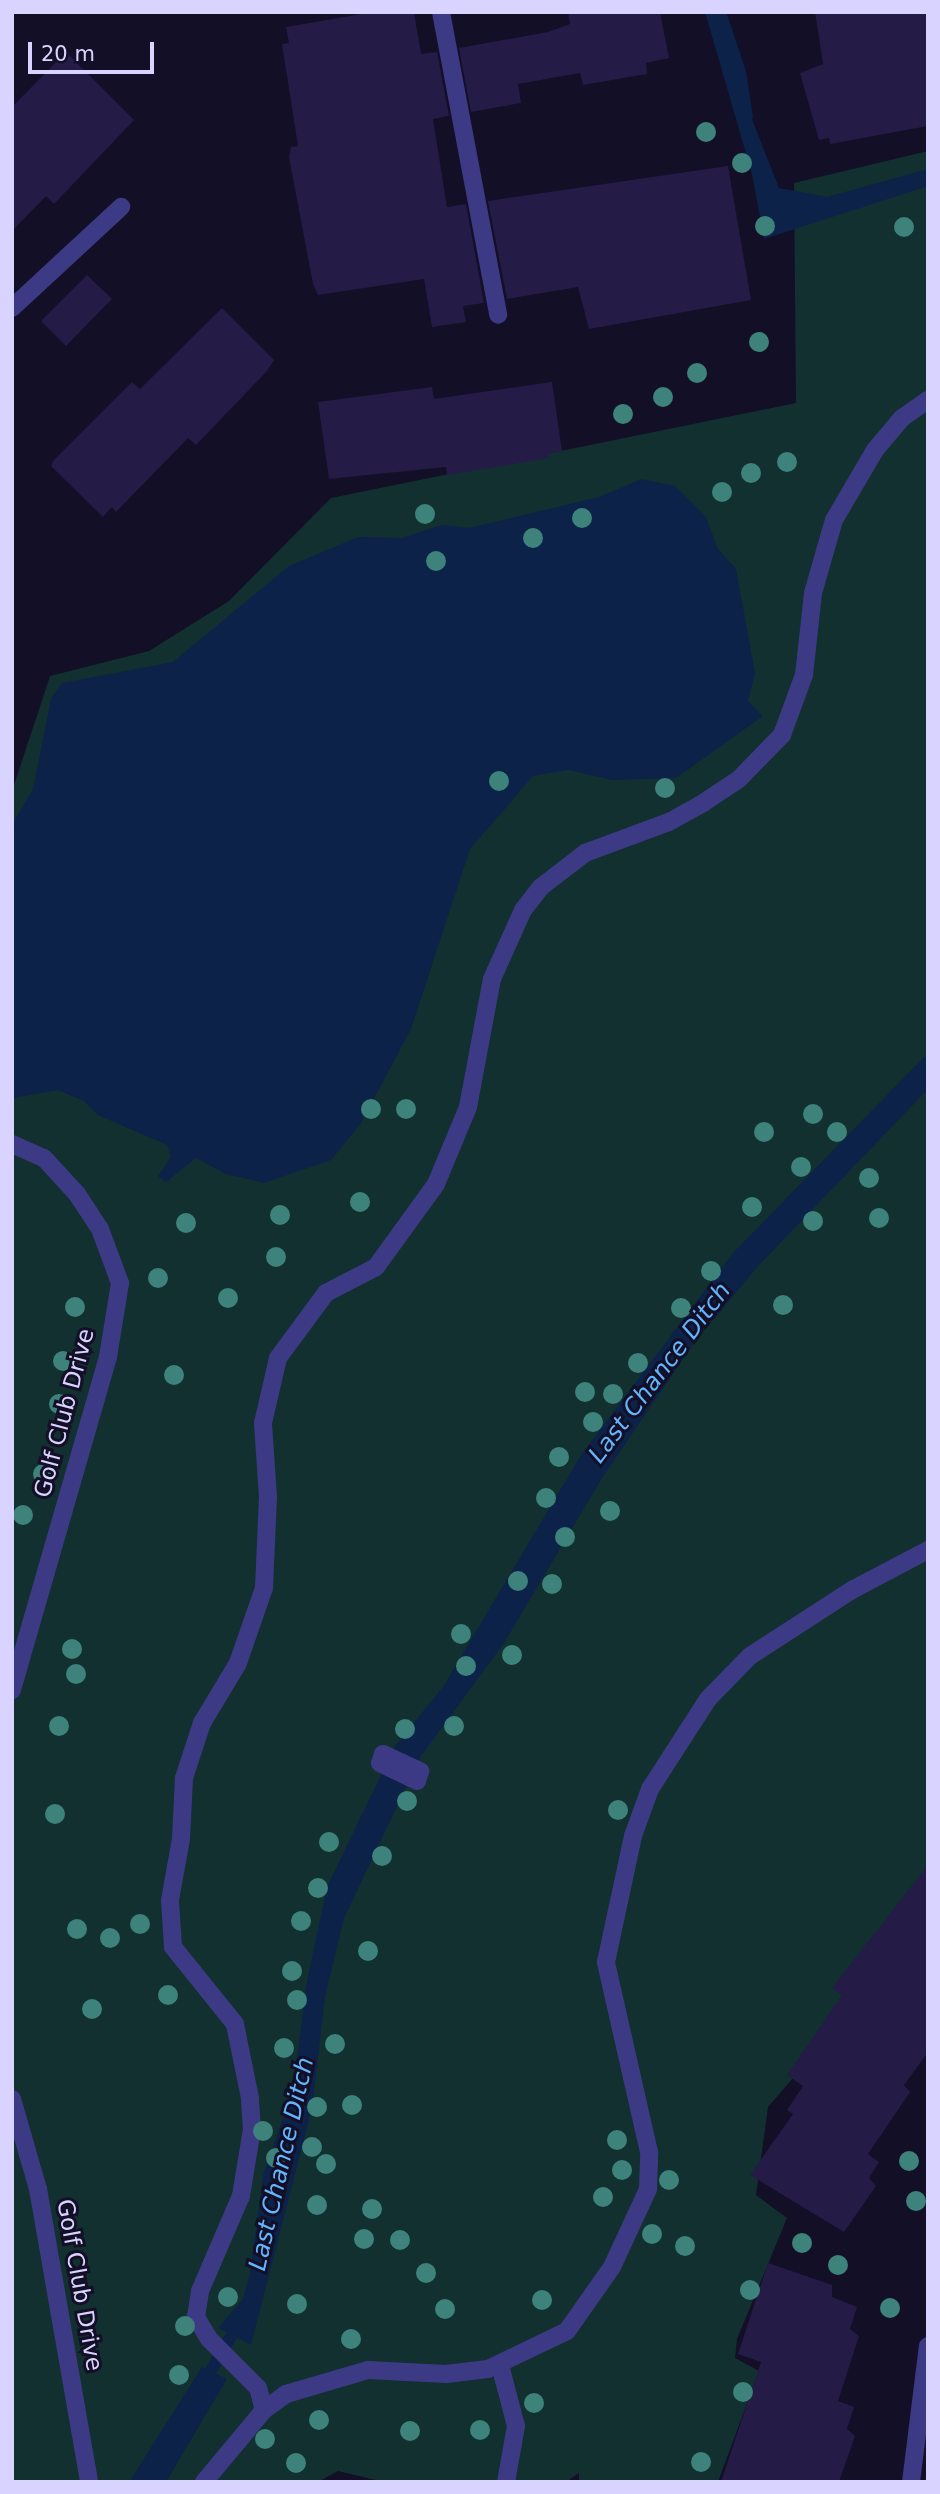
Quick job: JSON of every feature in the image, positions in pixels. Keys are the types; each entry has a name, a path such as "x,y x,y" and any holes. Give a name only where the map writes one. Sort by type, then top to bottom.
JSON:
{"street":[{"path":"441,12 498,315"},
{"path":"12,308 121,207"},
{"path":"264,2410 258,2388 245,2378 209,2339 196,2316 196,2304 241,2196 252,2129 250,2098 235,2024 173,1947 170,1900 181,1839 184,1778 202,1723 238,1663 264,1588 268,1497 263,1423 278,1358 326,1293 376,1267 436,1184 468,1107 492,979 506,941 541,887 584,853 660,826 703,803 739,779 782,735 804,675 813,593 834,520 875,450 902,418 928,400"},
{"name":"Golf Club Drive","path":"12,1144 44,1158 77,1194 100,1228 120,1283 108,1357 12,1690"},
{"path":"204,2482 264,2410 286,2395 368,2370 446,2374 500,2364 567,2331 612,2267 648,2189 649,2152 606,1962 634,1836 650,1789 708,1699 750,1656 928,1550"},
{"name":"Golf Club Drive","path":"12,2099 38,2189 89,2482"},
{"path":"911,2482 928,2346"},
{"path":"500,2364 516,2426 506,2482"}],"green space":[{"path":"928,151 928,1884 832,2033 768,2107 756,2195 787,2218 737,2339 735,2358 759,2371 718,2482 579,2482 579,2473 566,2482 384,2482 338,2471 318,2482 12,2482 12,791 50,676 149,651 229,601 331,498 796,403 794,183"}],"water":[{"path":"705,12 723,12 735,76 779,188 827,197 928,169 928,186 764,239 752,174"},
{"path":"642,479 675,486 706,517 718,549 736,569 755,673 748,701 763,716 676,778 612,780 569,770 533,776 470,849 411,1029 361,1123 331,1160 264,1183 226,1174 196,1158 166,1182 158,1176 171,1157 167,1145 98,1115 84,1101 58,1090 12,1098 12,825 33,789 51,699 62,683 173,662 289,566 358,537 402,538 442,525 469,528 599,497"},
{"path":"928,1053 928,1089 759,1265 694,1343 602,1478 504,1643 421,1756 344,1918 325,1997 312,2108 251,2345 218,2328 243,2299 250,2273 263,2176 293,2089 307,1981 327,1887 395,1746 443,1687 581,1455 733,1253"},
{"path":"202,2367 227,2379 166,2482 135,2482 131,2479"}],"building":[{"path":"373,12 414,12 421,54 437,52 449,116 433,119 447,207 466,204 484,303 463,306 466,322 432,327 424,279 318,295 313,284 289,157 291,147 298,146 282,44 289,43 286,27"},
{"path":"568,12 660,12 669,58 646,63 647,74 583,85 580,73 518,84 521,103 471,112 459,48 548,32 570,24"},
{"path":"815,12 928,12 928,126 830,144 829,138 819,140 800,73 823,64"},
{"path":"66,52 134,120 54,204 46,196 12,231 12,107"},
{"path":"728,166 751,300 589,329 578,287 507,299 488,201"},
{"path":"87,275 112,299 66,346 41,321"},
{"path":"222,308 274,360 267,371 196,445 188,438 116,512 112,507 103,517 51,466 53,461 132,382 140,389"},
{"path":"552,382 562,451 548,454 549,458 447,475 446,467 329,479 318,402 432,387 434,399"},
{"path":"928,1865 928,2052 904,2085 910,2092 868,2154 879,2162 869,2178 876,2186 844,2232 750,2175 793,2114 787,2110 803,2086 787,2075 842,1995 832,1988"},
{"path":"768,2263 832,2285 832,2297 857,2307 850,2329 859,2336 838,2401 854,2407 847,2429 855,2436 839,2482 721,2482 761,2362 738,2354"}],"waterway":[{"name":"Last Chance Ditch","path":"720,12 740,72 747,116"},
{"name":"Last Chance Ditch","path":"203,2384 240,2321"}]}
